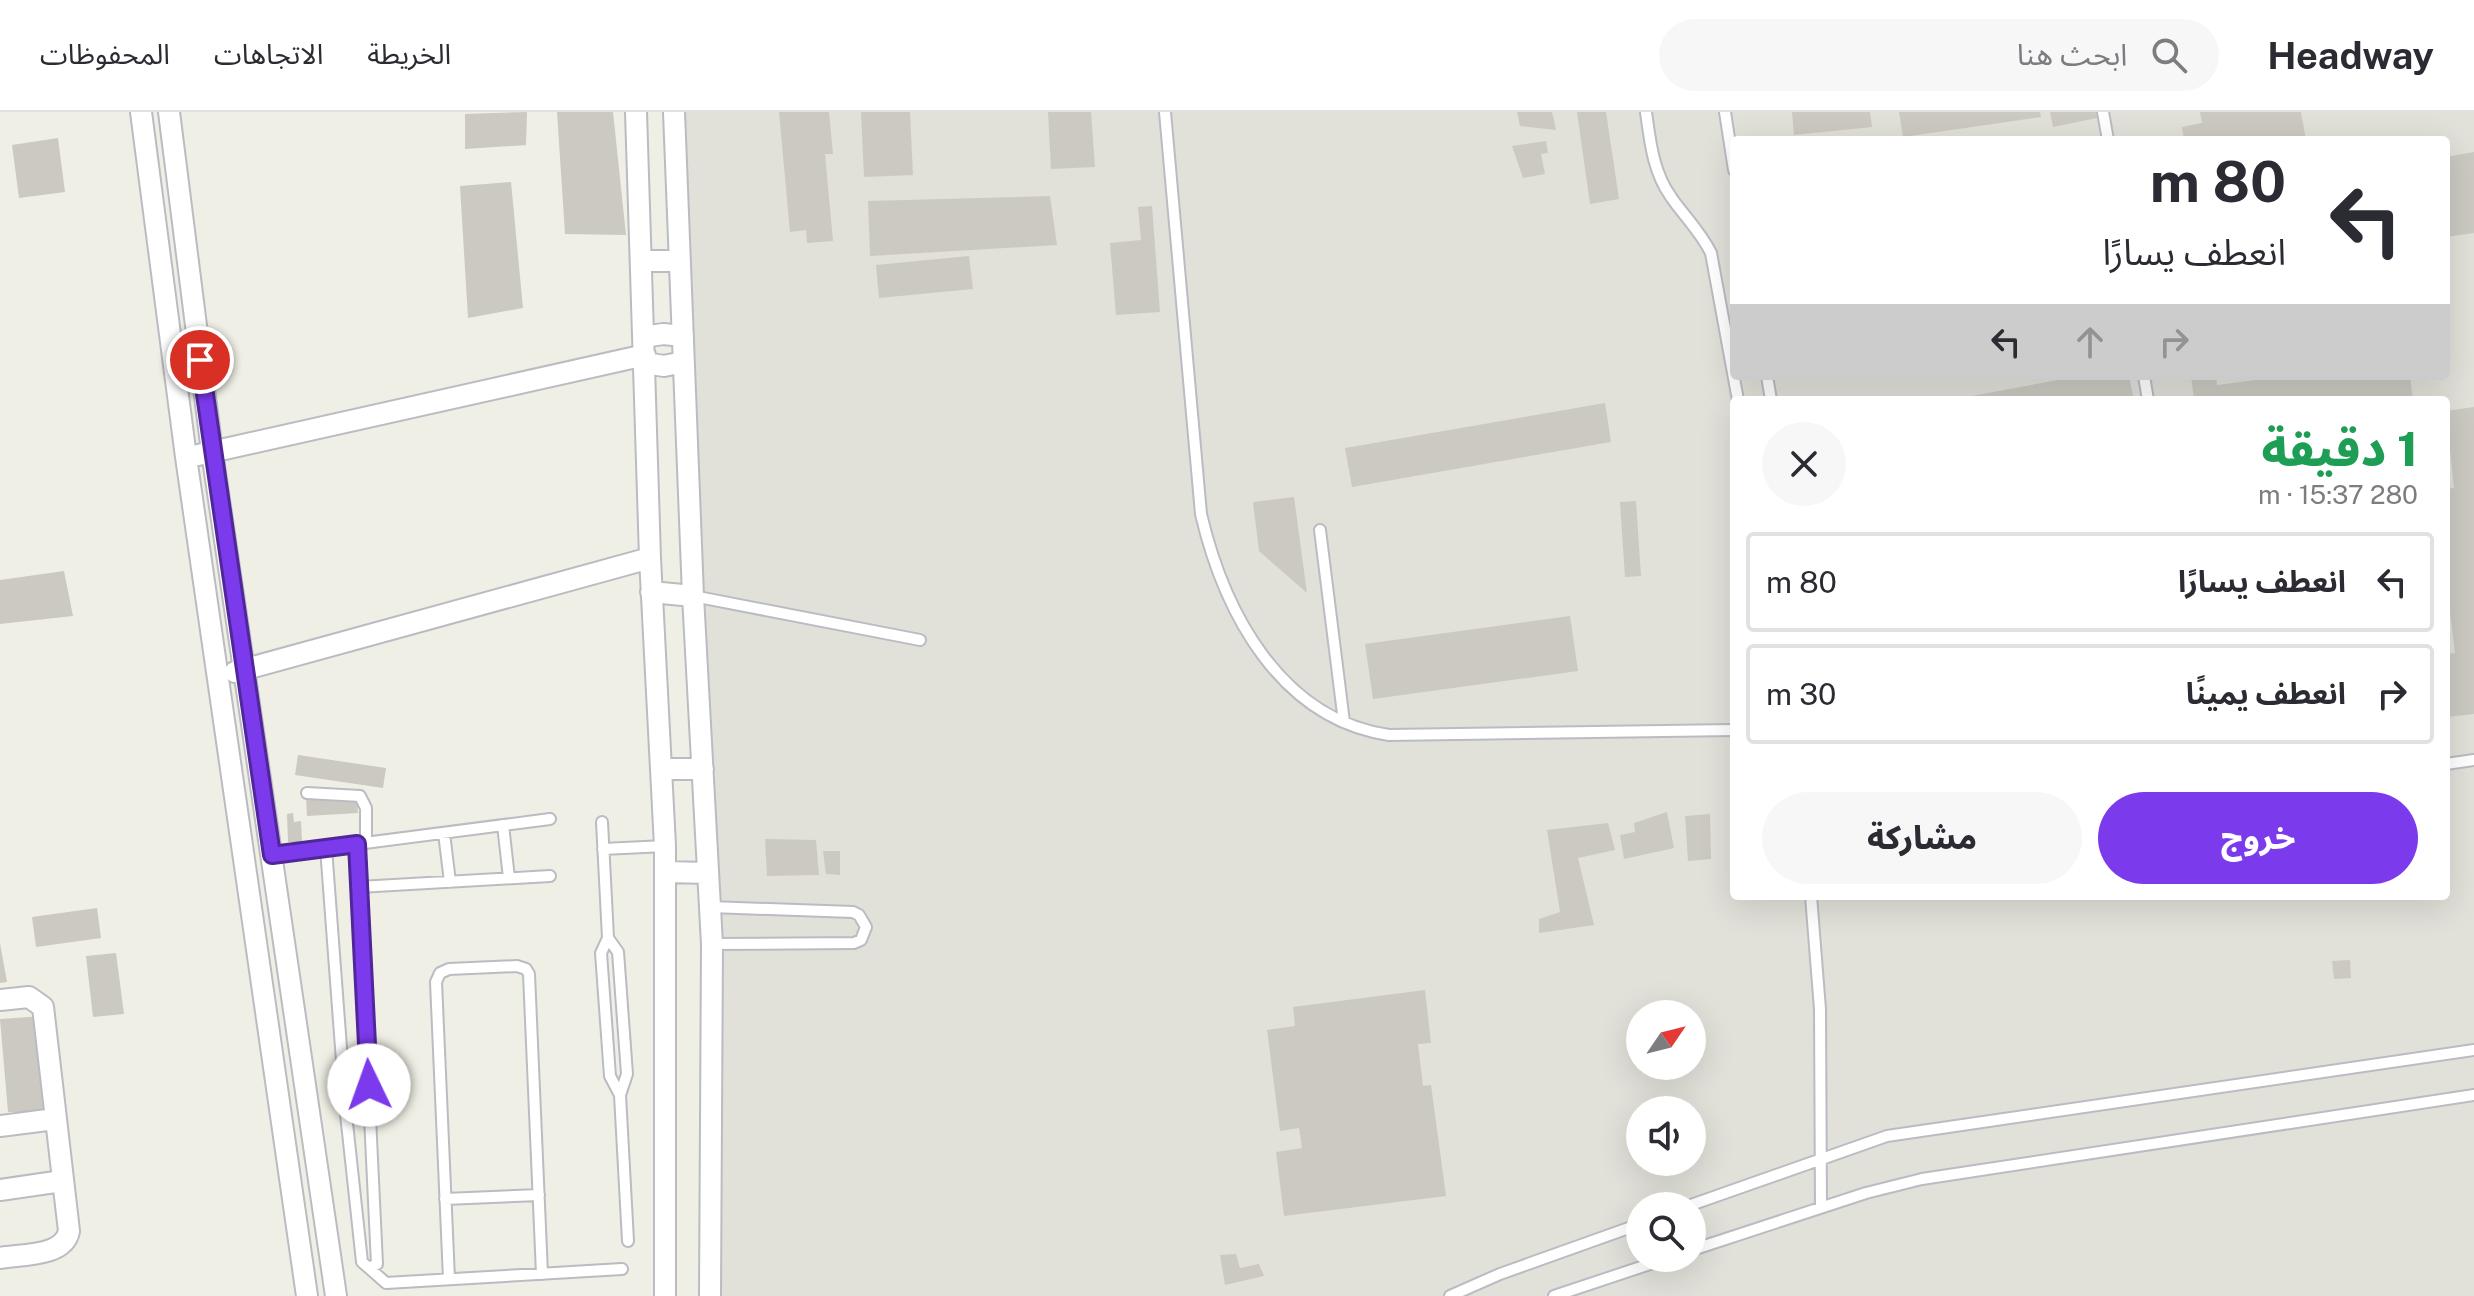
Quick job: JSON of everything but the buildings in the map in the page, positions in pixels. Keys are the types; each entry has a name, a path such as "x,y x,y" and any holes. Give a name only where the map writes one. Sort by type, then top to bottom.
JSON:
{"street":[{"path":"141,112 186,457 307,1296"},
{"path":"169,112 212,452 336,1296"},
{"path":"636,112 651,592 665,846 665,1296"},
{"path":"674,112 693,596 712,944 710,1296"},
{"path":"641,261 680,261"},
{"path":"186,457 644,352 663,334 683,336"},
{"path":"644,352 664,366 683,362"},
{"path":"219,676 650,558"},
{"path":"651,592 693,596"},
{"path":"213,633 239,630"},
{"path":"661,769 703,769"},
{"path":"245,860 272,855"},
{"path":"665,872 708,873"},
{"path":"0,1000 29,997 43,1007 69,1231 66,1242 55,1249 0,1258"},
{"path":"0,1126 55,1119"},
{"path":"0,1190 62,1181"}],"lane":[{"path":"1165,112 1197,477 1210,551 1241,621 1273,670 1304,699 1344,722 1369,732 1389,735 1730,730"},
{"path":"1646,112 1659,175 1671,197 1701,233 1711,253 1730,356"},
{"path":"1725,112 1730,144"},
{"path":"2103,112 2107,136"},
{"path":"1320,530 1344,722"},
{"path":"693,596 920,640"},
{"path":"2450,763 2474,760"},
{"path":"307,793 360,796 366,808 359,887 377,1264 369,1268"},
{"path":"272,855 550,819"},
{"path":"602,822 608,938 601,953 610,1076 620,1095"},
{"path":"503,825 509,878"},
{"path":"444,833 450,882"},
{"path":"603,849 665,846"},
{"path":"326,848 346,1114 362,1262 386,1283 622,1269"},
{"path":"359,887 550,876"},
{"path":"1811,900 1820,1009 1821,1208"},
{"path":"710,907 853,912 859,915 866,927 861,940 854,943 712,944"},
{"path":"608,938 618,952 622,998 627,1074 620,1095 628,1241"},
{"path":"449,1279 436,982 440,973 449,969 517,966 529,974 542,1274"},
{"path":"1706,1199 1860,1144 1911,1132 2474,1050"},
{"path":"1706,1245 1922,1179 2474,1095"},
{"path":"346,1114 370,1114"},
{"path":"445,1199 539,1195"},
{"path":"1450,1296 1500,1274 1626,1229"},
{"path":"1554,1296 1626,1272"}],"shaded area":[{"path":"674,112 2474,112 2474,1296 715,1296"}],"route":[{"path":"200,360 272,855 357,844 369,1085"}]}
